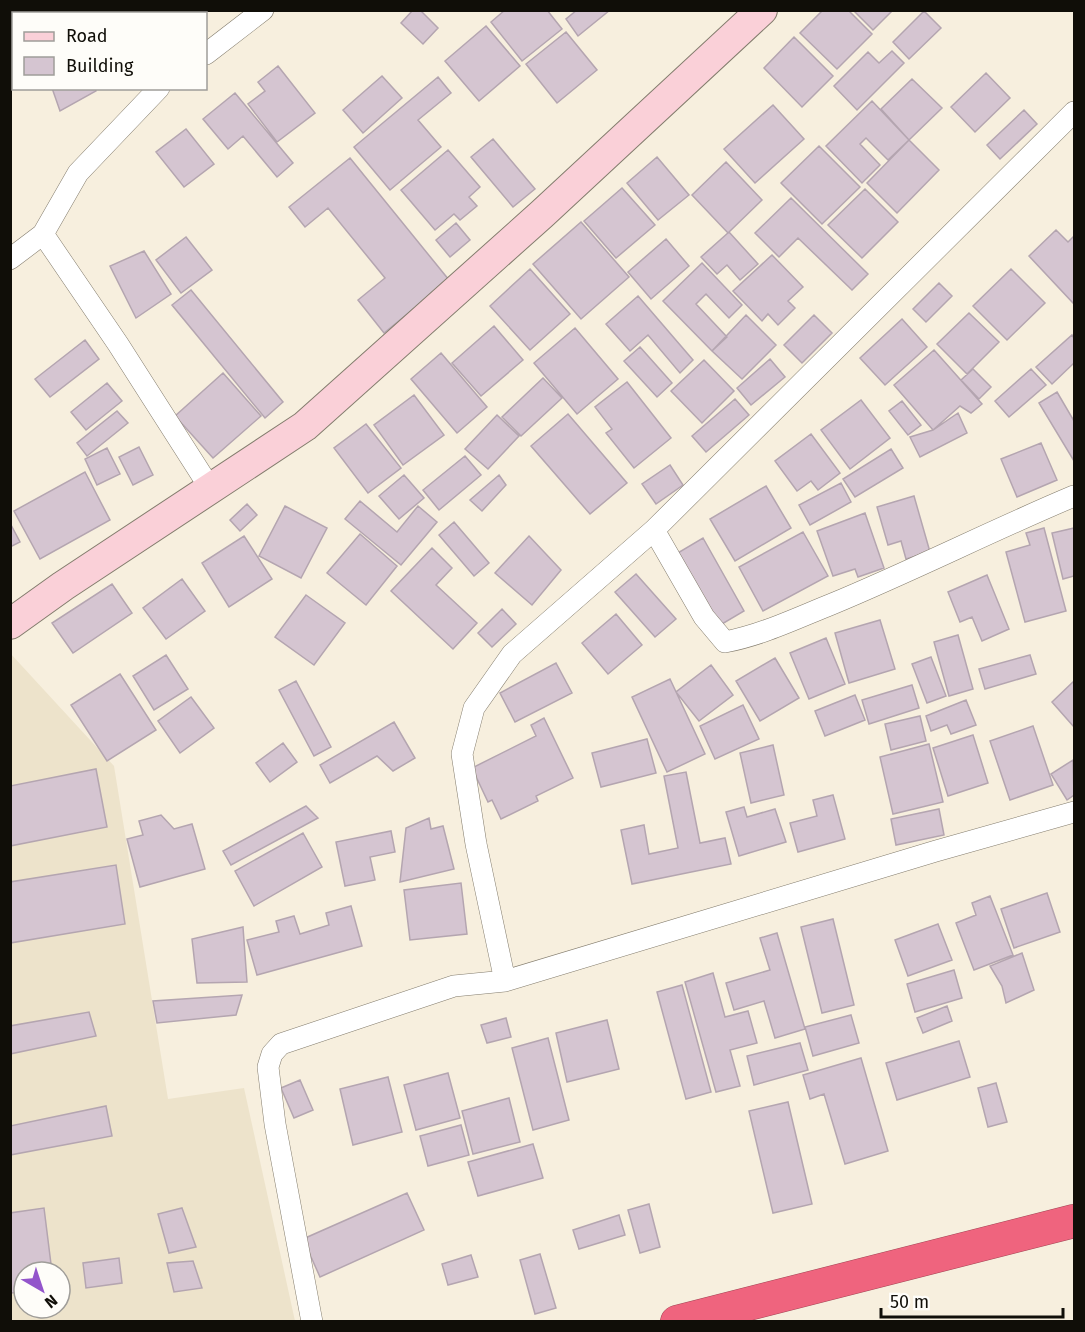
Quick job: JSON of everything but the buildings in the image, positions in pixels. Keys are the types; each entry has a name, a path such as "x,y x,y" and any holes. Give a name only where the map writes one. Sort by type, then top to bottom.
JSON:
{"highway":[{"path":"677,1322 1074,1221"}],"street":[{"path":"207,53 262,10"},
{"path":"10,624 304,426 542,214 762,10"},
{"path":"10,259 43,234 78,173 157,90"},
{"path":"505,981 476,844 462,754 474,708 512,654 654,530 1074,112"},
{"path":"43,234 118,344 210,488"},
{"path":"654,530 704,617 725,642 751,637 865,590 1074,496"},
{"path":"312,1322 275,1124 268,1067 272,1054 281,1044 454,986 505,981 936,851 1074,812"}],"shaded area":[{"path":"10,653 114,766 168,1099 244,1088 295,1321 11,1321"}]}
